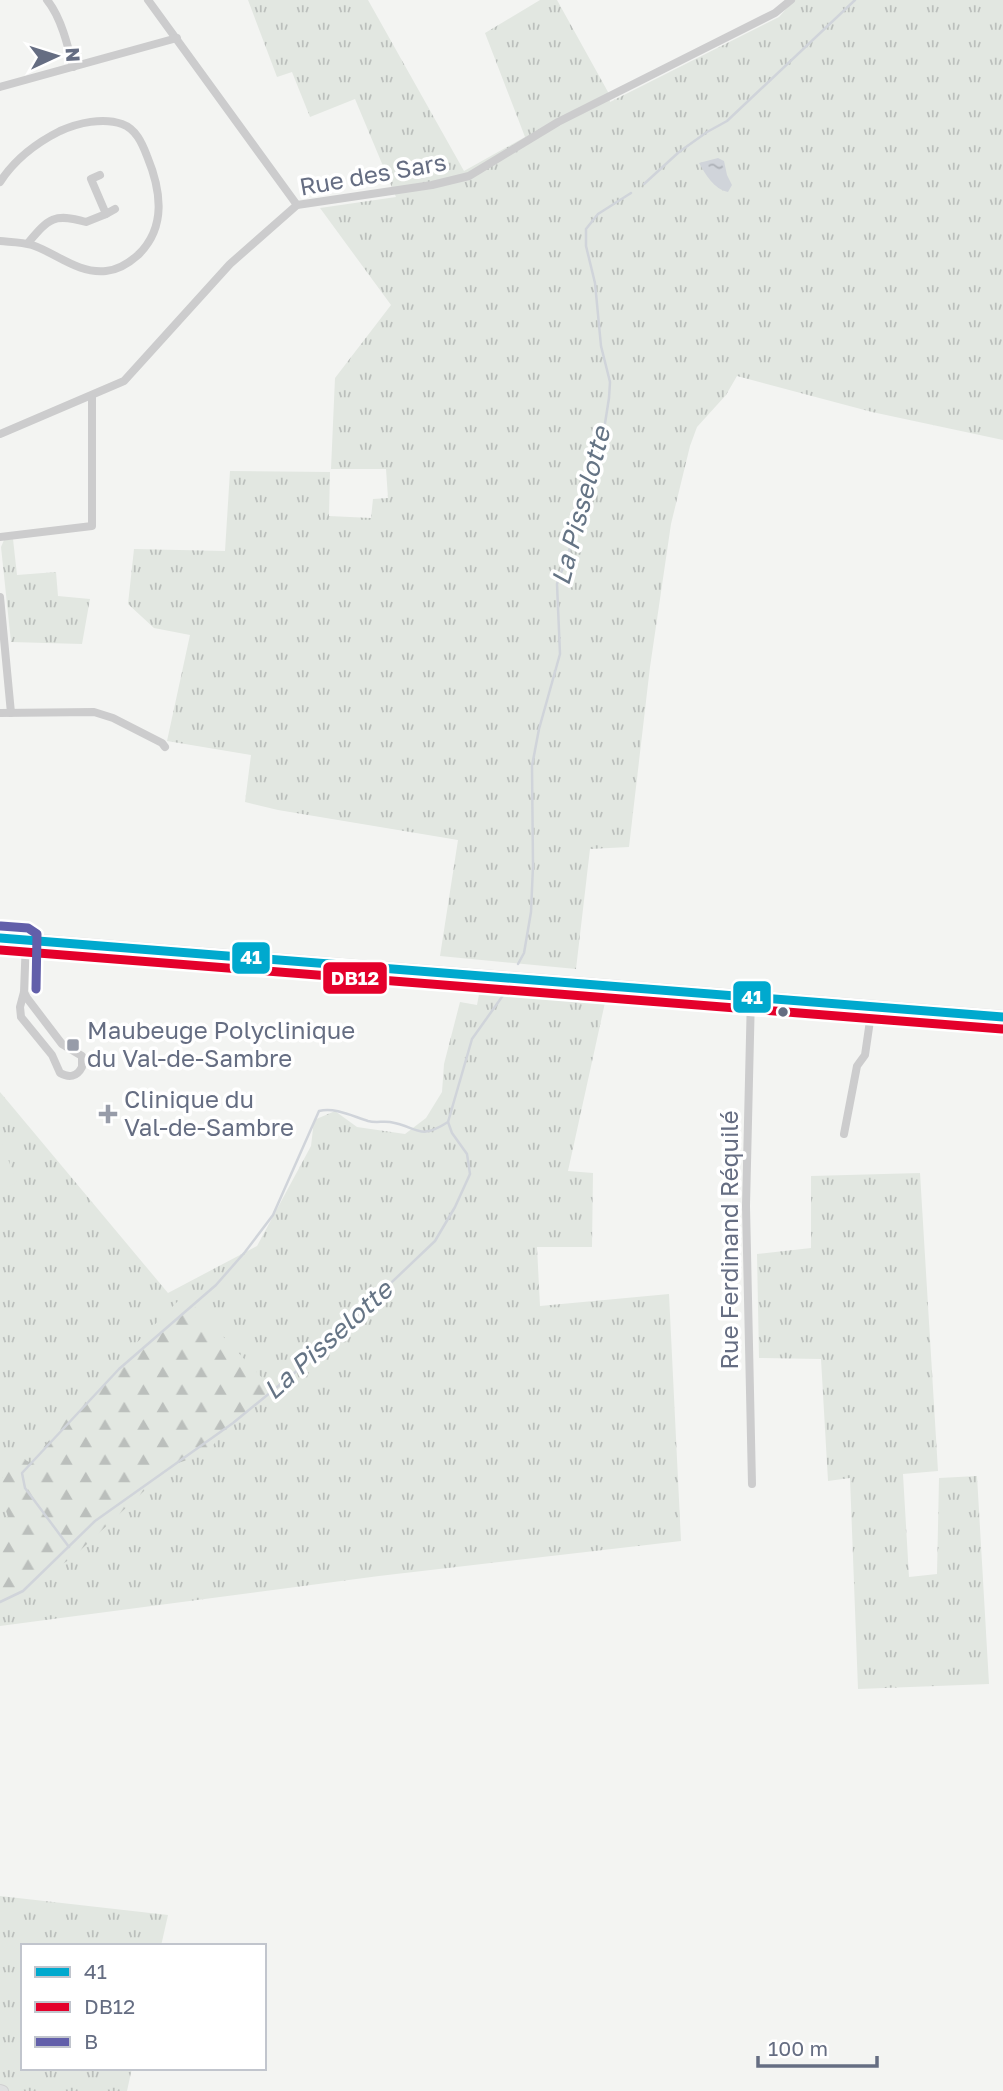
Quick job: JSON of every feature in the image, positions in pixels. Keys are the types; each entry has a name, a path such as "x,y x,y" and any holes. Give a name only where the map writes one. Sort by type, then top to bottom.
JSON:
{"main road":[{"path":"0,938 751,995 1003,1017"}],"street":[{"path":"47,0 53,6 73,67"},
{"path":"148,0 297,205"},
{"name":"Rue des Sars","path":"0,434 124,381 230,264 297,205 432,185 469,176 558,122 775,13 791,0"},
{"path":"0,87 177,38"},
{"path":"0,182 13,164 37,144 63,130 91,122 121,123 138,136 156,182 160,206 159,221 154,234 136,257 114,270 96,271 74,266 28,243 0,241"},
{"path":"100,175 87,181 106,214"},
{"path":"28,243 36,233 56,218 73,218 86,222 116,209"},
{"path":"0,537 92,526 92,396"},
{"path":"0,597 11,713"},
{"path":"0,713 94,712 138,730 162,743 164,747"},
{"path":"26,940 27,959 20,1006 21,1017 52,1055 55,1063 60,1073 70,1076 79,1072 83,1062 82,1056 74,1049 67,1049 58,1053 55,1063"},
{"path":"27,959 36,947 48,942"},
{"path":"24,992 67,1049"},
{"name":"Rue Ferdinand Réquilé","path":"751,995 746,1206 752,1484"},
{"path":"844,1134 858,1066 865,1055 873,1007"}],"green space":[{"path":"248,0 368,0 464,171 525,137 485,33 540,0 557,0 608,92 610,102 779,17 794,0 1003,0 1003,440 872,412 737,376 726,395 697,427 690,446 671,524 650,667 629,847 590,849 576,969 440,956 458,840 245,802 251,755 167,741 190,635 154,628 128,604 134,549 225,551 230,471 330,472 329,516 371,518 373,499 388,498 386,469 331,469 335,378 391,305 320,208 396,197 355,99 310,117 292,72 277,77"},
{"path":"13,539 17,575 56,572 58,596 90,599 82,644 11,642 1,547 4,540"},
{"path":"480,989 606,998 568,1171 593,1173 592,1247 537,1247 540,1306 669,1294 681,1541 379,1576 0,1626 0,1092 168,1293 257,1246 311,1146 314,1120 335,1111 357,1127 405,1134 426,1118 442,1092 444,1064 460,1002 477,1005"},
{"path":"0,1138 17,1183 0,1190"},
{"path":"920,1173 938,1471 903,1474 909,1577 937,1574 939,1478 977,1476 989,1684 858,1689 850,1478 828,1481 821,1359 759,1358 757,1254 811,1248 811,1176"},
{"path":"184,1295 266,1382 265,1397 233,1423 205,1454 172,1465 72,1558 0,1603 0,1521 8,1517 0,1492 5,1463 18,1456 31,1463 85,1395"},
{"path":"0,1896 168,1915 161,1944 21,1944 21,2070 132,2070 127,2091 0,2091"}],"water":[{"path":"718,158 724,161 732,185 728,192 715,185 699,163"}],"waterway":[{"name":"La Pisselotte","path":"644,184 679,152 727,121 855,0"},
{"name":"La Pisselotte","path":"518,964 524,953 531,912 532,766 539,729 560,654 557,584 587,501 609,398 610,382 601,346 595,283 586,246 586,229 598,214 631,193"},
{"name":"La Pisselotte","path":"0,1602 23,1591 95,1521 233,1423 309,1361 435,1241 470,1174 467,1154 452,1133 448,1122 472,1039 504,994"},
{"path":"69,1547 25,1488 22,1473 119,1369 216,1285 245,1252 273,1215 319,1111 337,1111 368,1121 390,1122 424,1132 448,1122"}],"transit line":[{"name":"B","path":"1,926 28,928 37,934 36,989"},
{"name":"41","path":"0,938 1003,1017"},
{"name":"DB12","path":"0,950 1002,1029"}],"place":[{"name":"Maubeuge Polyclinique du Val-de-Sambre","path":"73,1045"},
{"name":"Clinique du Val-de-Sambre","path":"108,1114"}]}
